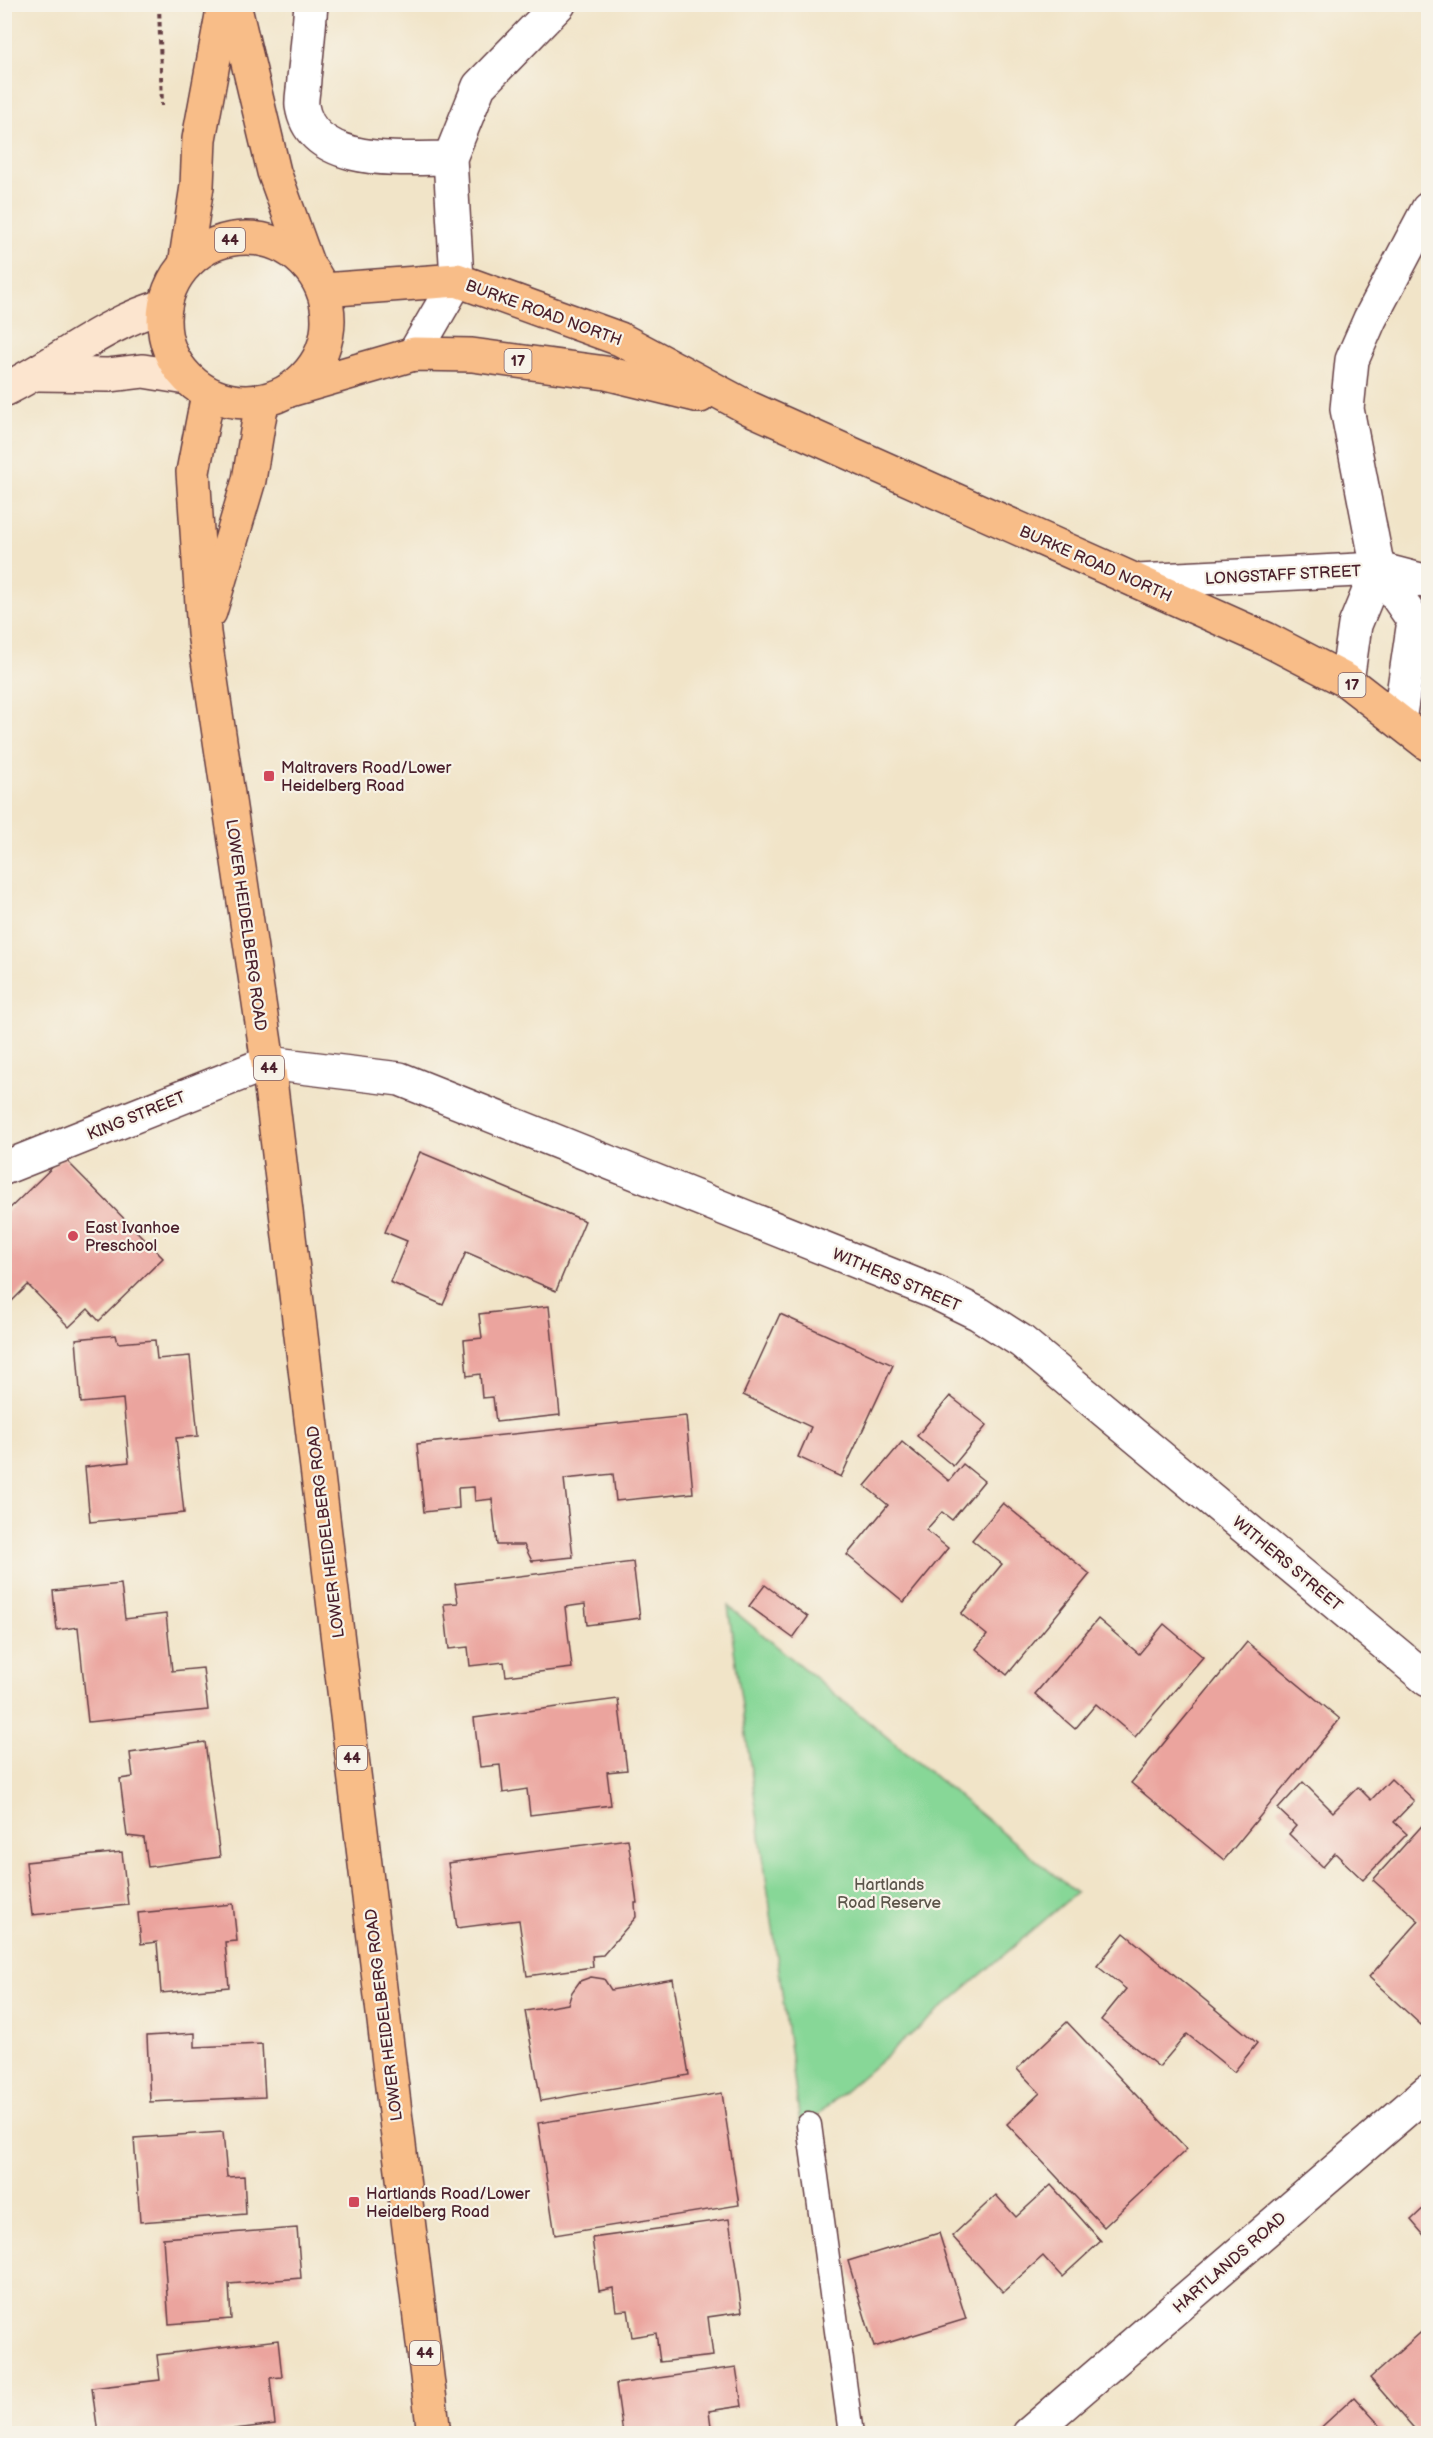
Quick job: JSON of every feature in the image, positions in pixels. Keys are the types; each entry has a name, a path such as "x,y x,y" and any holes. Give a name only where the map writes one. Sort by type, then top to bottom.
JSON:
{"main road":[{"name":"44","path":"185,265 197,186 199,140 224,4"},
{"path":"198,386 236,402 275,396 310,373 324,348 328,319 316,278 274,172 234,4"},
{"name":"44","path":"198,386 171,355 165,335 165,306 174,279 185,265 208,248 235,239 251,238 279,245 316,278"},
{"name":"BURKE ROAD NORTH","path":"316,278 457,280 620,339 749,408 1266,639 1347,681 1428,744"},
{"name":"BURKE ROAD NORTH","path":"275,396 414,354 472,355 606,373 749,408"},
{"name":"LOWER HEIDELBERG ROAD","path":"198,386 193,472 204,633 268,1063 434,2433"},
{"name":"LOWER HEIDELBERG ROAD","path":"204,633 275,396"}],"street":[{"path":"311,4 302,106 309,124 321,140 350,153 386,158 450,158"},
{"path":"414,354 457,280 450,158 479,86 560,4"},
{"path":"1399,721 1414,621 1378,570 1347,409 1352,360 1370,319 1428,209"},
{"path":"4,390 38,374 106,328 146,311 165,306"},
{"path":"38,374 109,375 143,371 198,386"},
{"path":"1347,681 1355,625 1378,570"},
{"name":"LONGSTAFF STREET","path":"1137,581 1378,570 1428,582"},
{"name":"KING STREET","path":"4,1168 268,1063"},
{"name":"WITHERS STREET","path":"268,1063 400,1079 936,1293 980,1314 1021,1341 1428,1680"},
{"name":"HARTLANDS ROAD","path":"1029,2433 1428,2091"}],"lane":[{"path":"809,2125 851,2433"}],"green space":[{"name":"Hartlands Road Reserve","path":"728,1606 1076,1893 801,2129"}],"building":[{"path":"420,1152 585,1221 556,1291 466,1252 443,1305 390,1282 407,1241 385,1232"},
{"name":"East Ivanhoe Preschool","path":"63,1157 163,1258 99,1321 88,1309 69,1327 28,1285 4,1309 4,1214"},
{"path":"549,1306 560,1415 496,1422 493,1397 482,1398 480,1374 467,1376 464,1340 482,1338 479,1314"},
{"path":"780,1314 893,1365 841,1477 798,1457 811,1427 743,1395"},
{"path":"116,1335 118,1343 155,1340 157,1359 190,1356 198,1436 176,1438 184,1513 90,1522 85,1467 129,1462 123,1399 81,1403 76,1339"},
{"path":"950,1396 987,1425 953,1466 917,1436"},
{"path":"686,1416 693,1493 616,1501 613,1474 564,1479 573,1557 532,1561 524,1545 497,1545 492,1499 475,1501 474,1487 458,1488 459,1508 424,1512 417,1444"},
{"path":"902,1442 949,1481 963,1464 984,1481 952,1520 942,1512 926,1530 948,1548 904,1602 847,1555 888,1505 865,1486"},
{"path":"1003,1503 1090,1574 1007,1675 976,1649 987,1635 961,1614 1002,1564 972,1540"},
{"path":"633,1562 640,1618 587,1625 585,1604 565,1607 572,1668 506,1676 504,1662 470,1666 468,1647 449,1649 444,1604 458,1603 455,1584"},
{"path":"121,1584 125,1619 166,1614 172,1671 203,1668 208,1710 88,1722 78,1627 57,1630 53,1591"},
{"path":"765,1585 808,1617 793,1638 749,1606"},
{"path":"1098,1619 1139,1654 1164,1624 1203,1657 1135,1737 1096,1704 1075,1729 1035,1694"},
{"path":"1247,1642 1340,1719 1224,1860 1131,1783"},
{"path":"618,1699 627,1770 607,1772 611,1805 530,1815 527,1789 503,1793 500,1765 480,1767 474,1718"},
{"path":"205,1742 220,1857 148,1867 144,1838 127,1836 120,1779 133,1777 130,1753"},
{"path":"1391,1779 1414,1801 1394,1822 1407,1834 1363,1880 1335,1853 1323,1867 1289,1834 1296,1826 1278,1809 1303,1782 1333,1812 1358,1787 1371,1800"},
{"path":"1428,1819 1428,2017 1421,2025 1369,1977 1419,1921 1373,1880"},
{"path":"628,1839 637,1903 635,1903 636,1917 603,1955 592,1956 593,1967 527,1976 519,1920 457,1928 448,1863"},
{"path":"122,1852 128,1905 32,1915 26,1862"},
{"path":"233,1904 237,1941 225,1942 229,1987 161,1993 157,1942 141,1944 138,1913"},
{"path":"1124,1933 1257,2043 1234,2072 1187,2034 1159,2067 1101,2020 1126,1989 1097,1966"},
{"path":"591,1977 604,1979 611,1990 673,1979 689,2075 541,2101 525,2011 568,2004 572,1992 580,1981"},
{"path":"1067,2022 1187,2149 1104,2227 1007,2124 1040,2093 1017,2069"},
{"path":"195,2033 195,2047 262,2044 265,2097 150,2102 147,2036"},
{"path":"722,2093 739,2205 555,2235 538,2123"},
{"path":"223,2132 227,2177 244,2176 246,2214 140,2222 134,2138"},
{"path":"1051,2185 1101,2241 1062,2277 1043,2256 1003,2292 952,2236 996,2195 1016,2217"},
{"path":"1428,2204 1428,2240 1411,2220"},
{"path":"729,2219 742,2312 708,2317 713,2356 660,2362 656,2333 632,2337 628,2310 616,2311 613,2288 599,2291 592,2238"},
{"path":"297,2228 301,2278 229,2284 231,2319 169,2324 163,2238"},
{"path":"939,2233 966,2319 874,2347 848,2261"},
{"path":"1428,2326 1428,2434 1419,2434 1370,2378"},
{"path":"278,2340 282,2377 270,2378 275,2424 195,2434 98,2434 92,2388 160,2380 157,2355"},
{"path":"736,2367 742,2406 709,2411 712,2434 623,2434 616,2384"},
{"path":"1354,2397 1388,2434 1314,2434"}],"place":[{"name":"Maltravers Road/Lower Heidelberg Road","path":"269,776"},
{"name":"East Ivanhoe Preschool","path":"73,1236"},
{"name":"Hartlands Road/Lower Heidelberg Road","path":"354,2202"}]}
